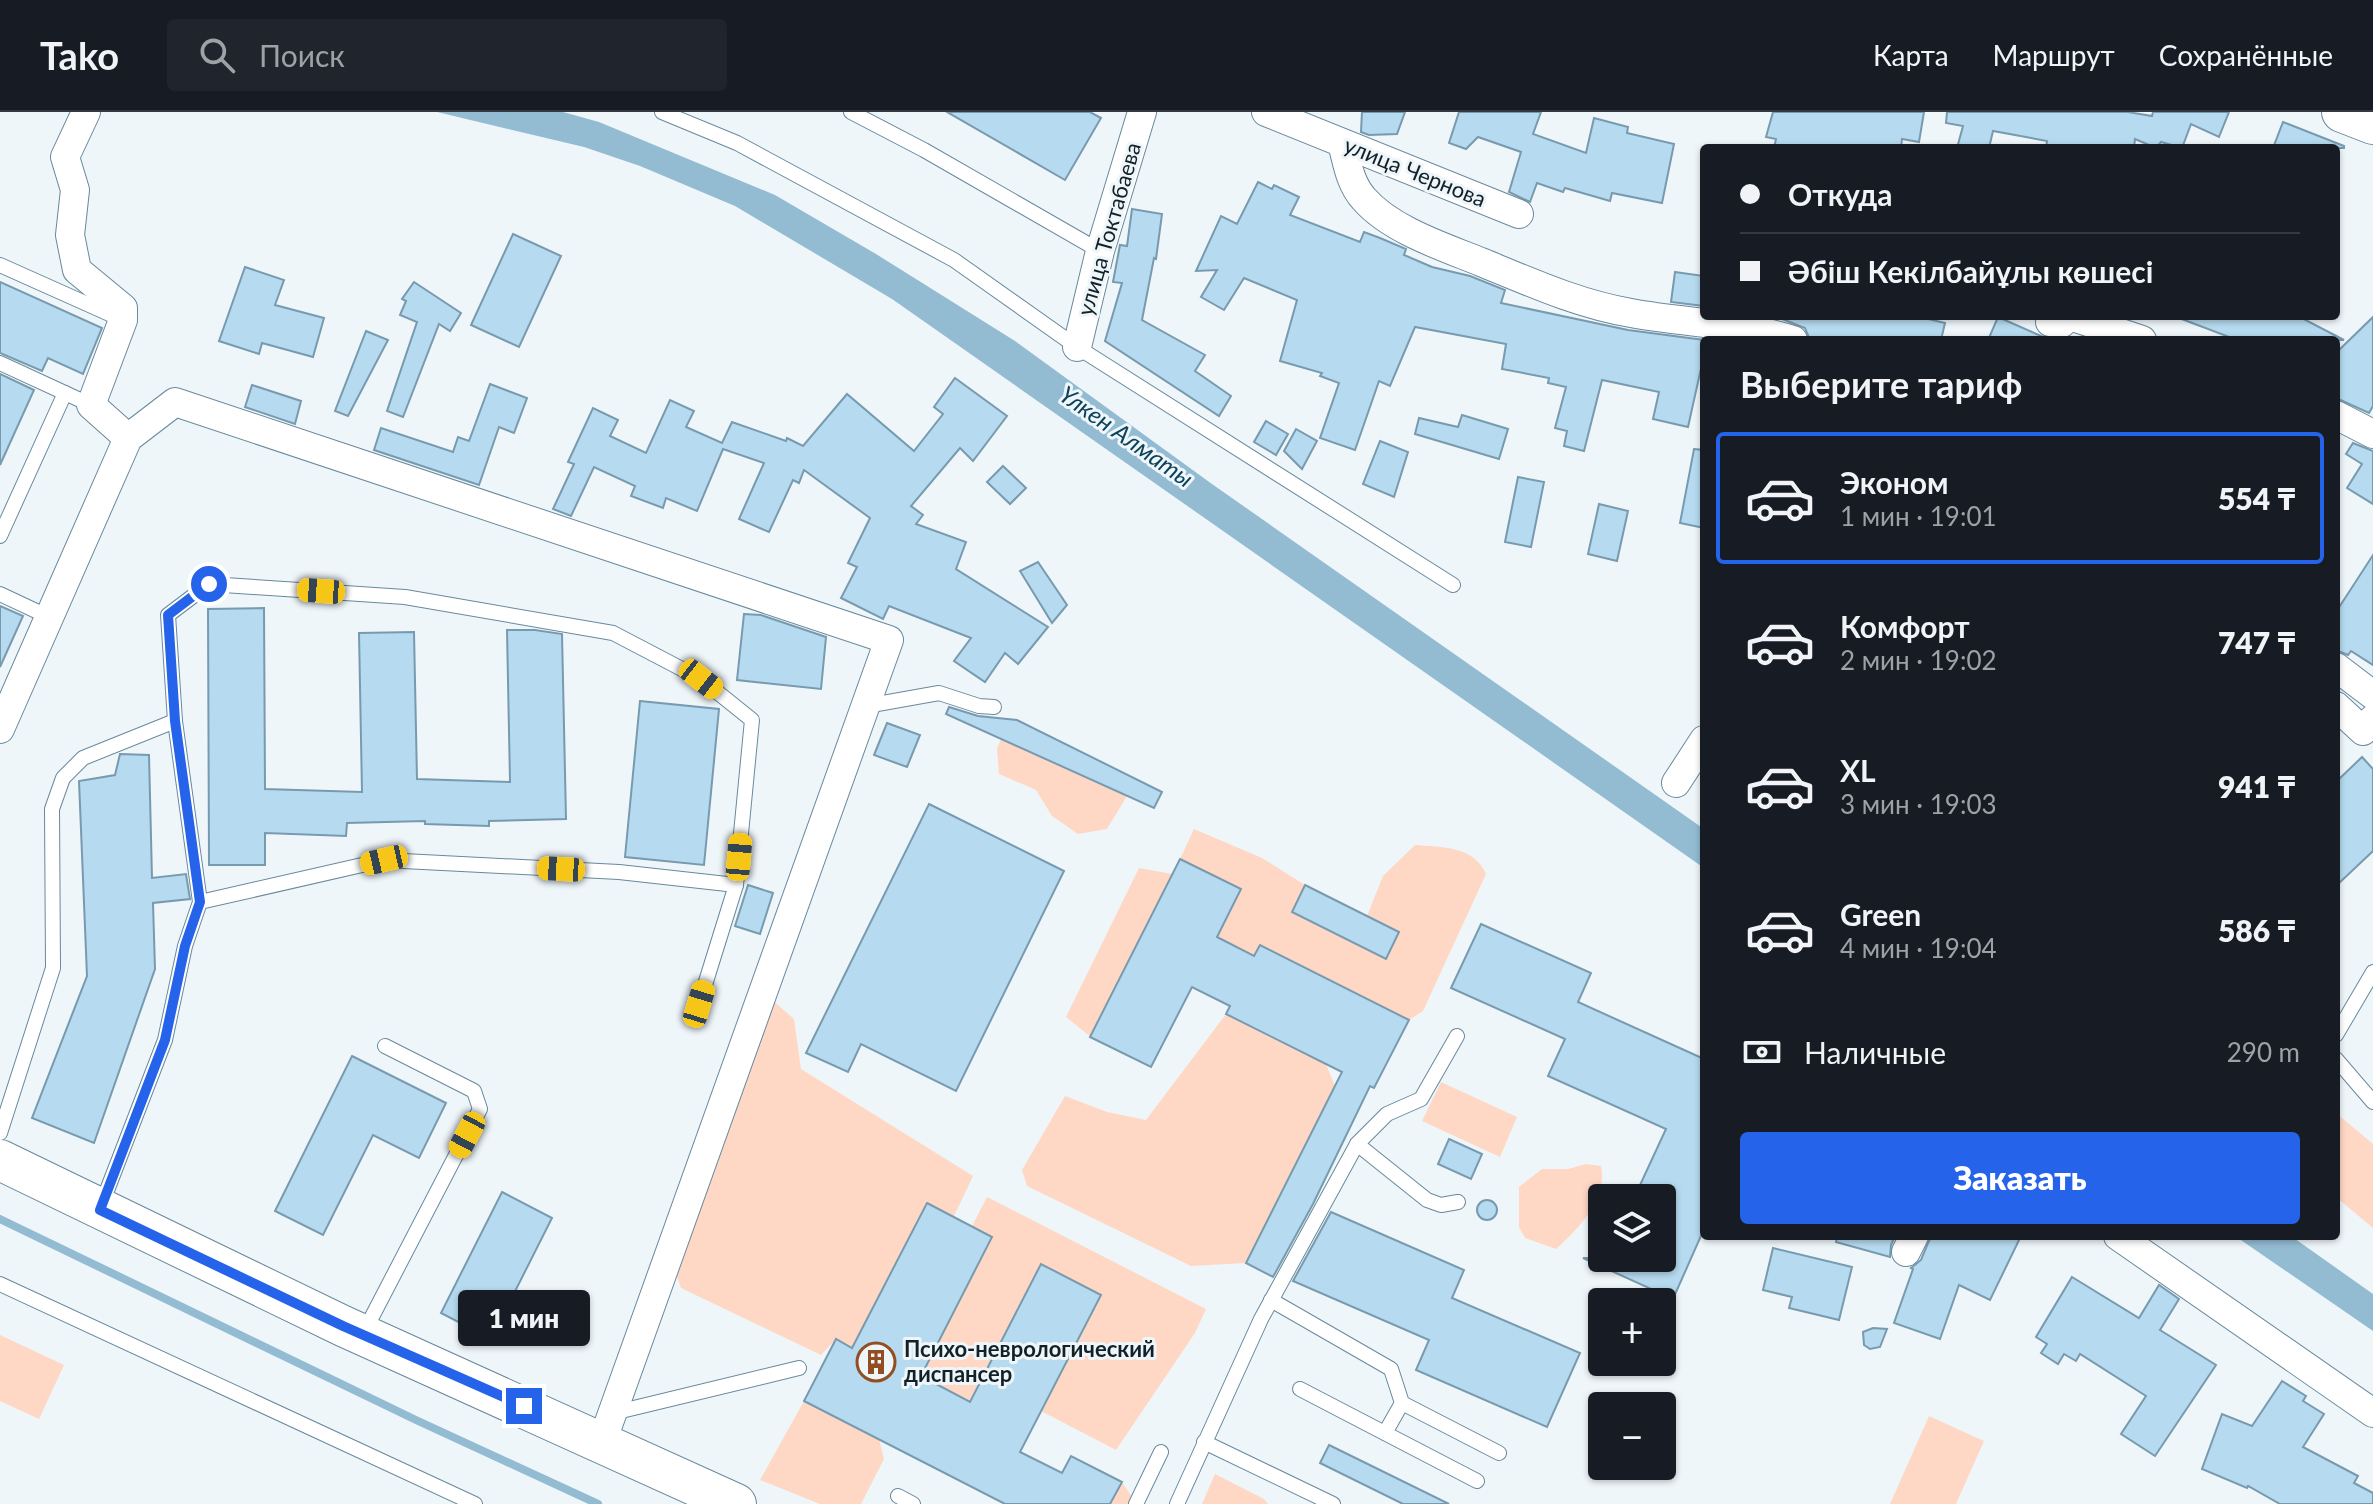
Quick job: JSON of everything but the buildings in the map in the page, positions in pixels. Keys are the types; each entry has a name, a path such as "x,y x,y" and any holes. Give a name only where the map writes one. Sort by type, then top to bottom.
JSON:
{"street":[{"path":"86,112 65,157 75,190 70,235 77,270 123,308 123,320 91,405 128,438"},
{"name":"улица Токтабаева","path":"1077,347 1100,251 1142,112"},
{"name":"улица Чернова","path":"1266,112 1519,214"},
{"path":"2342,112 2373,124"},
{"path":"1342,143 1351,178 1361,197 1378,213 1427,240 1590,305 1780,336"},
{"path":"2050,322 2062,323 2065,320"},
{"path":"2082,320 2130,336"},
{"path":"0,729 128,438 175,402 889,640 607,1428"},
{"path":"2340,417 2373,434"},
{"path":"2340,670 2373,695"},
{"path":"2340,710 2363,731 2373,719"},
{"path":"1676,783 1700,746"},
{"path":"0,1160 363,1335 607,1428 736,1504"},
{"path":"2124,1240 2373,1413"}],"lane":[{"path":"662,112 737,143 916,237 954,260 1077,347 1453,585"},
{"path":"851,112 924,150 1100,251"},
{"path":"0,265 123,320"},
{"path":"0,363 91,405"},
{"path":"0,536 65,393"},
{"path":"100,1210 165,1040 185,946 200,902 175,721 168,615 209,584 405,597 613,633 701,679 752,720 736,885 699,1004"},
{"path":"0,594 49,617"},
{"path":"866,706 939,693 979,706 994,707"},
{"path":"0,1133 53,968 52,809 63,778 83,758 175,721"},
{"path":"200,902 384,860 619,872 736,885"},
{"path":"2340,1028 2373,972"},
{"path":"1177,1504 1271,1300 1357,1144 1387,1114 1421,1099 1457,1036"},
{"path":"363,1335 480,1109 474,1091 385,1046"},
{"path":"2340,1064 2373,1102"},
{"path":"1357,1144 1427,1200 1441,1205 1458,1202"},
{"path":"0,1284 475,1504"},
{"path":"1271,1300 1391,1369 1402,1403 1499,1453"},
{"path":"607,1428 799,1368"},
{"path":"1300,1389 1477,1481"},
{"path":"1385,1433 1402,1403"},
{"path":"1204,1442 1333,1504"},
{"path":"1136,1504 1161,1452"},
{"path":"898,1496 913,1504"}],"shaded area":[{"path":"1001,739 1127,796 1107,829 1078,834 1052,816 1036,790 999,774 997,749"},
{"path":"1194,829 1262,858 1305,885 1292,913 1386,959 1399,932 1367,916 1383,876 1415,845 1465,853 1481,865 1486,874 1423,1011 1409,1020 1260,946 1254,956 1217,937 1241,889 1180,859"},
{"path":"1139,868 1172,874 1091,1037 1066,1017"},
{"path":"771,999 794,1019 801,1069 973,1176 954,1216 926,1204 852,1348 836,1339 821,1355 681,1288 674,1268"},
{"path":"1226,1014 1326,1064 1335,1086 1246,1263 1191,1266 1027,1186 1022,1170 1065,1096 1107,1112 1146,1120"},
{"path":"1441,1082 1517,1117 1500,1157 1422,1121"},
{"path":"2340,1116 2373,1144 2373,1228 2340,1200"},
{"path":"1586,1164 1601,1166 1601,1184 1588,1184 1588,1214 1556,1249 1525,1238 1519,1227 1519,1187 1542,1169 1568,1169"},
{"path":"987,1197 1206,1309 1195,1333 1116,1450 1041,1411 1100,1295 970,1402 921,1376 992,1237 972,1226"},
{"path":"0,1335 64,1365 39,1419 0,1401"},
{"path":"804,1401 879,1439 884,1459 861,1504 820,1504 760,1480"},
{"path":"1929,1416 1984,1441 1956,1504 1890,1504"},
{"path":"1215,1474 1264,1499 1268,1504 1202,1504"},
{"path":"1122,1482 1132,1497 1129,1504 1110,1504"}],"water":[{"name":"Үлкен Алматы","path":"437,112 563,112 599,122 775,195 876,254 1015,341 1212,484 1700,826 1700,865 892,299 735,206 640,166 584,147"},
{"path":"2241,1240 2297,1240 2373,1294 2373,1331"}],"waterway":[{"path":"0,1219 416,1420 598,1504"}],"place":[{"name":"Психо-неврологический диспансер","path":"876,1362"}],"route":[{"path":"209,584 168,615 175,721 200,902 185,946 165,1040 100,1210 343,1326 524,1406"}]}
